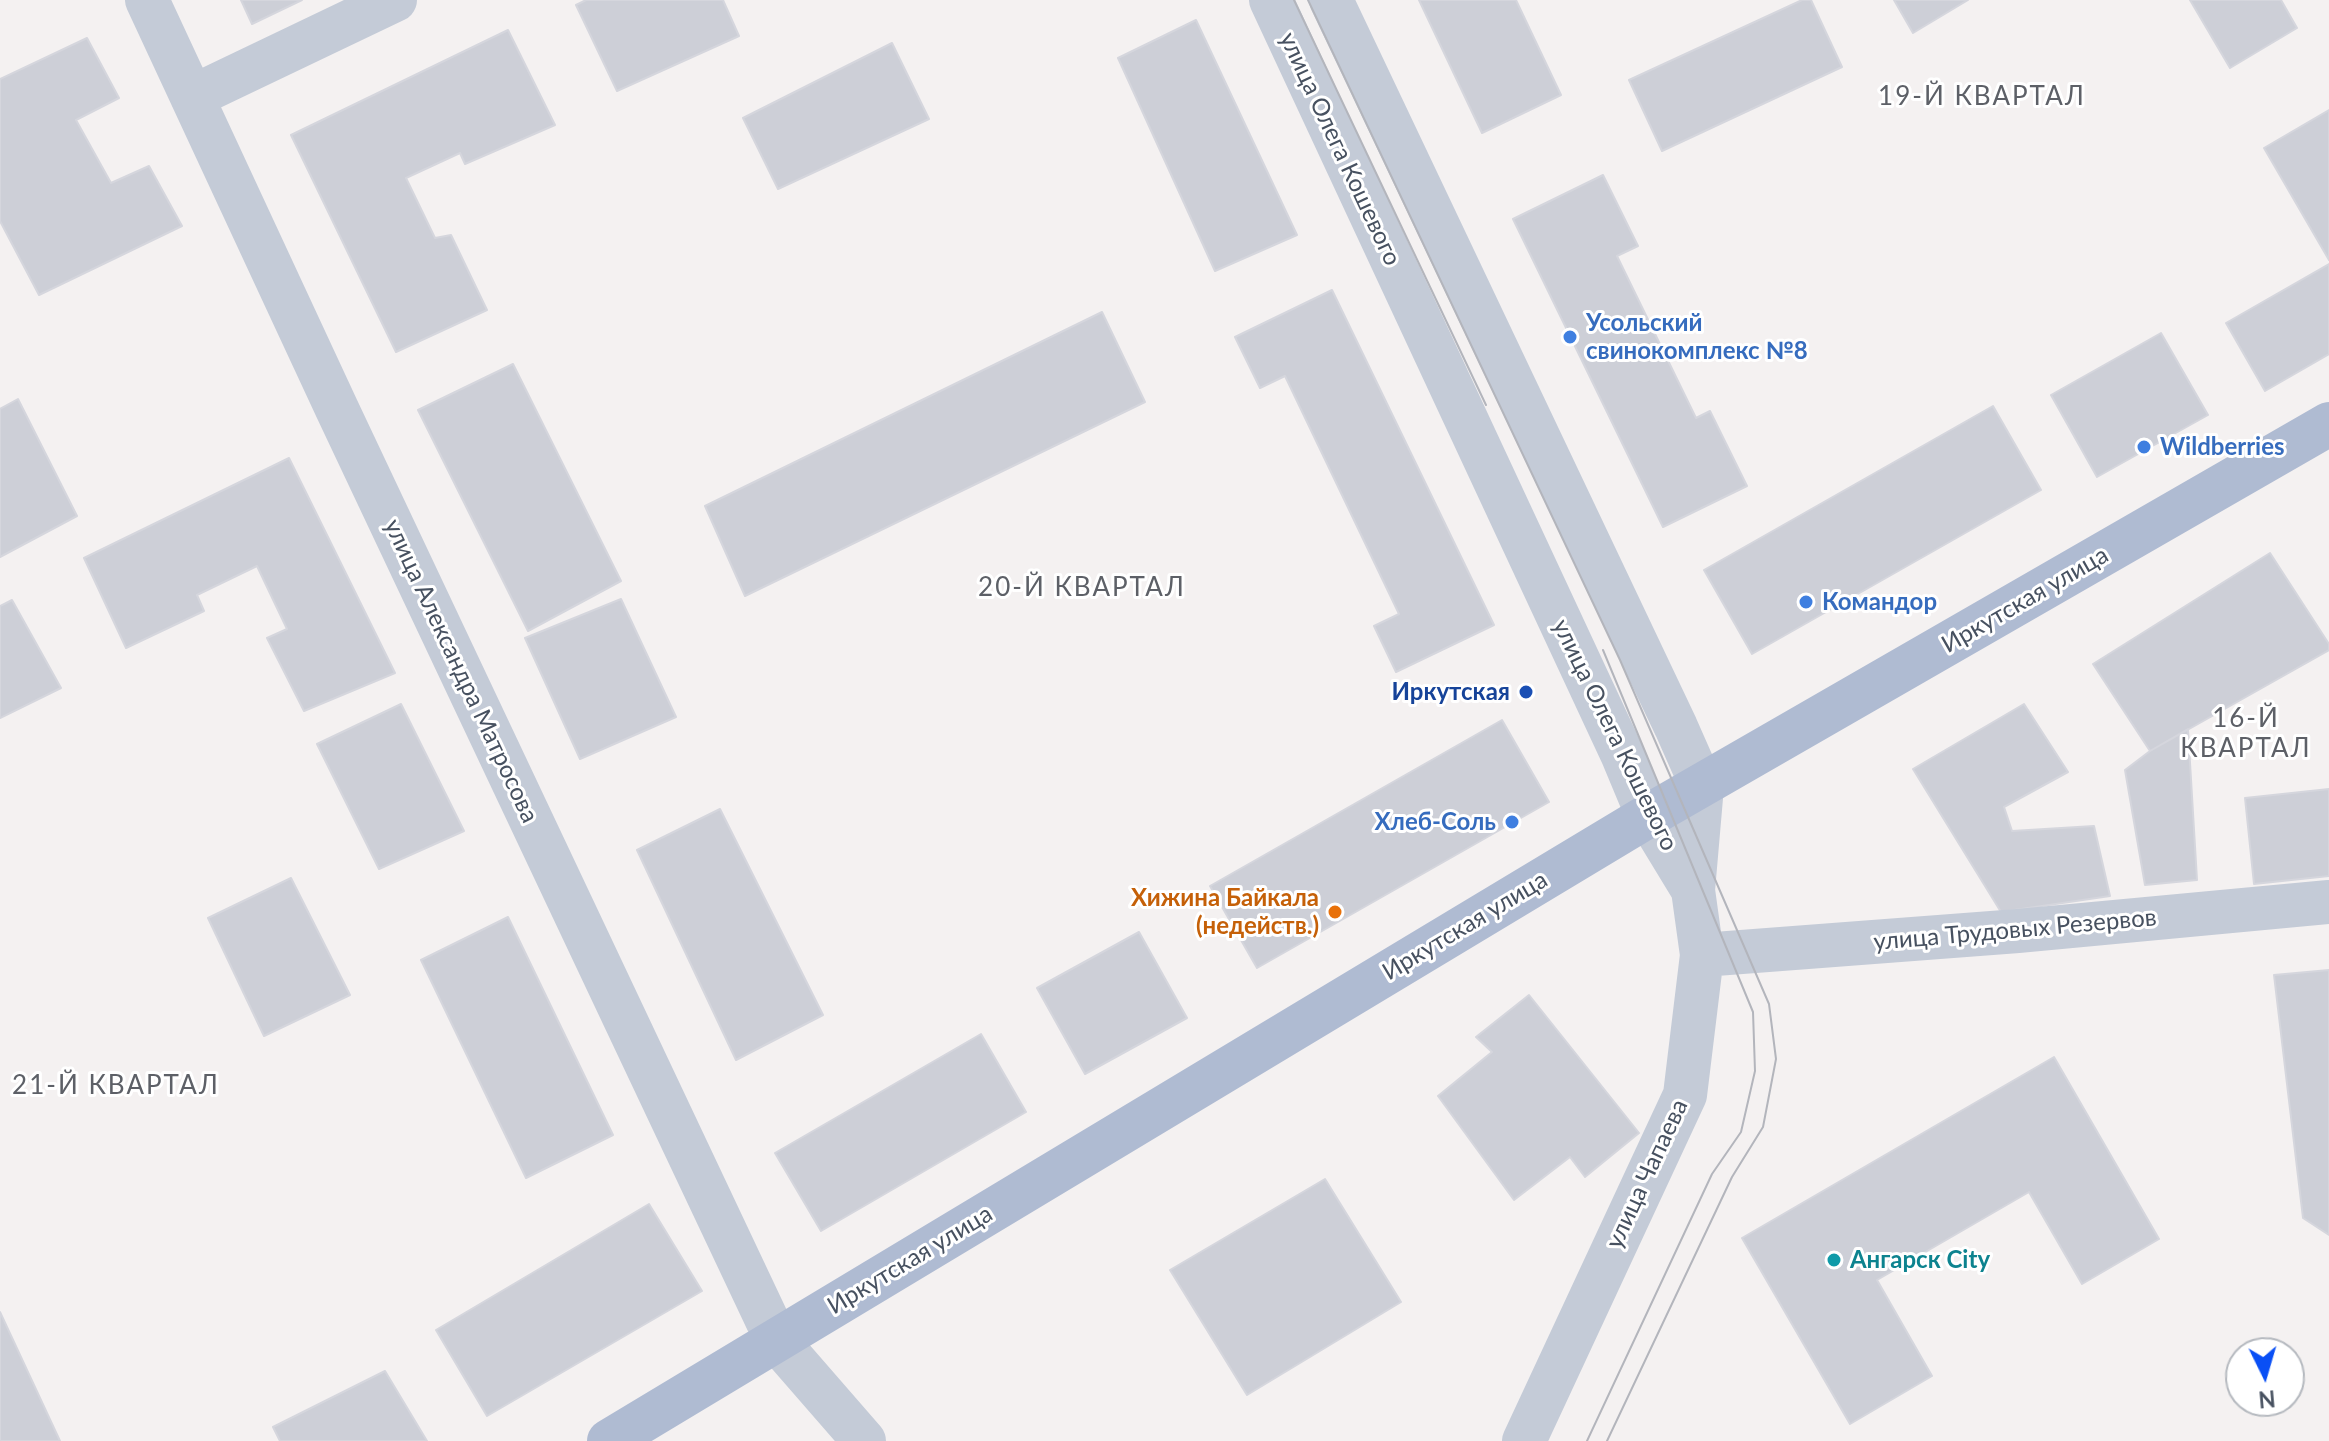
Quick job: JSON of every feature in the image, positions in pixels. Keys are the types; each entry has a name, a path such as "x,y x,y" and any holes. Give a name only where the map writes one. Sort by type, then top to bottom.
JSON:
{"main road":[{"name":"Иркутская улица","path":"609,1441 1648,816 2329,424"}],"street":[{"name":"улица Александра Матросова","path":"147,0 777,1341 864,1441"},
{"path":"192,97 395,0"},
{"name":"улица Олега Кошевого","path":"1271,0 1623,756 1648,816 1693,890"},
{"name":"улица Олега Кошевого","path":"1331,0 1702,786 1693,890"},
{"name":"улица Чапаева","path":"1524,1441 1685,1095 1702,955 1693,890"},
{"name":"улица Трудовых Резервов","path":"1702,955 2018,931 2329,902"}],"building":[{"path":"241,0 302,0 252,24"},
{"path":"586,0 723,0 739,36 617,91 576,5"},
{"path":"1419,0 1516,0 1561,95 1482,133"},
{"path":"1802,0 1811,0 1842,67 1662,151 1629,80"},
{"path":"1894,0 1968,0 1913,33"},
{"path":"2190,0 2281,0 2297,28 2230,68"},
{"path":"1196,20 1297,235 1215,271 1118,58"},
{"path":"508,30 555,125 465,164 460,153 406,178 435,238 451,235 487,310 396,352 291,135"},
{"path":"87,38 119,98 76,120 111,183 149,166 182,226 39,295 0,221 0,79"},
{"path":"892,43 929,119 778,189 743,118"},
{"path":"2329,110 2329,260 2264,148"},
{"path":"1603,175 1638,246 1617,256 1696,418 1710,411 1747,486 1663,527 1513,219"},
{"path":"2329,264 2329,354 2265,391 2226,323"},
{"path":"1332,290 1494,625 1396,672 1374,626 1399,614 1285,376 1260,388 1235,337"},
{"path":"1102,312 1145,402 745,596 705,506"},
{"path":"2161,333 2208,415 2097,477 2051,395"},
{"path":"513,364 621,581 528,631 418,410"},
{"path":"18,399 77,516 0,557 0,409"},
{"path":"1993,406 2041,490 1752,654 1704,570"},
{"path":"289,458 395,673 304,711 267,638 287,629 257,566 197,595 204,611 126,648 84,558"},
{"path":"2270,553 2329,644 2329,650 2150,751 2093,664"},
{"path":"621,599 676,717 580,759 525,638"},
{"path":"12,600 61,688 0,718 0,606"},
{"path":"401,704 464,831 379,869 317,744"},
{"path":"2024,704 2068,772 2004,807 2012,831 2094,826 2110,896 2001,912 1913,769"},
{"path":"1502,720 1549,802 1257,968 1210,886"},
{"path":"2188,729 2197,880 2145,885 2125,770"},
{"path":"2329,789 2329,876 2254,884 2245,798"},
{"path":"720,809 823,1015 736,1060 637,850"},
{"path":"291,878 350,995 264,1036 208,918"},
{"path":"508,917 613,1135 526,1178 421,960"},
{"path":"1139,932 1187,1018 1085,1074 1037,988"},
{"path":"2329,970 2329,1235 2303,1218 2274,975"},
{"path":"1529,995 1639,1133 1585,1177 1570,1157 1514,1200 1438,1096 1492,1052 1476,1037"},
{"path":"981,1034 1026,1112 821,1231 775,1153"},
{"name":"Ангарск City","path":"2054,1057 2159,1239 2082,1284 2029,1192 1877,1280 1932,1376 1850,1424 1742,1238"},
{"path":"1325,1179 1401,1302 1247,1395 1170,1270"},
{"path":"649,1204 702,1291 487,1416 436,1330"},
{"path":"0,1312 60,1441 0,1441"},
{"path":"385,1371 427,1441 280,1441 273,1427"}],"tram line":[{"path":"1294,0 1486,405"},
{"path":"1308,0 1620,660 1769,1004 1776,1059 1763,1127 1732,1177 1607,1441"},
{"path":"1587,1441 1712,1174 1741,1132 1755,1071 1753,1012 1603,650"}],"place":[{"name":"Усольский свинокомплекс №8","path":"1570,337"},
{"name":"Wildberries","path":"2144,447"},
{"name":"Командор","path":"1806,602"},
{"name":"Иркутская","path":"1526,692"},
{"name":"Хлеб-Соль","path":"1512,822"},
{"name":"Хижина Байкала (недейств.)","path":"1335,912"},
{"name":"Ангарск City","path":"1834,1260"}],"district":[{"name":"19-Й КВАРТАЛ","path":"1982,97"},
{"name":"20-Й КВАРТАЛ","path":"1082,588"},
{"name":"16-Й КВАРТАЛ","path":"2246,734"},
{"name":"21-Й КВАРТАЛ","path":"116,1086"}]}
